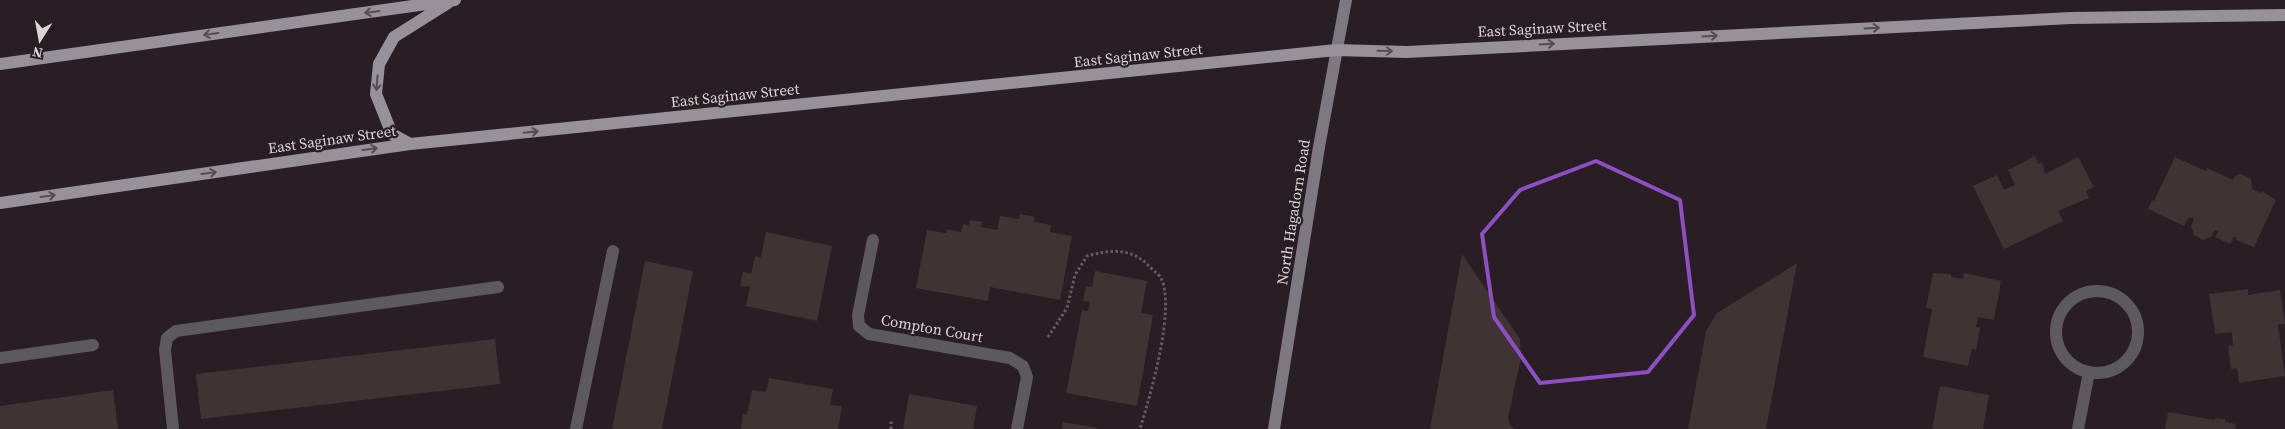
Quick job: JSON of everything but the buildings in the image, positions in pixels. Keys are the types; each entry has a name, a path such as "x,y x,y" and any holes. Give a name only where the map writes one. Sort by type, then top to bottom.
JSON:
{"main road":[{"path":"0,64 454,0"},
{"path":"410,144 392,134 376,94 379,64 394,37 454,0"},
{"name":"East Saginaw Street","path":"0,203 410,144 1336,50 1407,52 2071,18 2285,15"}],"street":[{"name":"North Hagadorn Road","path":"1274,429 1336,50 1346,0"},
{"name":"Compton Court","path":"873,240 858,315 859,326 869,334 1010,358 1023,366 1027,377 1017,429"},
{"path":"576,429 613,251"},
{"path":"173,429 165,350 167,338 176,331 498,287"},
{"path":"2098,291 2111,294 2123,300 2132,310 2137,322 2138,336 2135,349 2127,361 2109,371 2089,372 2076,367 2066,359 2059,347 2056,334 2058,321 2063,309 2073,299 2085,293 2098,291"},
{"path":"0,358 92,346"},
{"path":"2078,429 2089,372"}],"path":[{"path":"1048,337 1067,308 1075,275 1087,256 1109,250 1139,256 1161,278 1167,310 1154,380 1140,429"},
{"path":"890,429 891,419"}],"highlighted area":[{"path":"1596,161 1680,200 1694,315 1648,372 1540,383 1494,317 1482,234 1520,190"}]}
